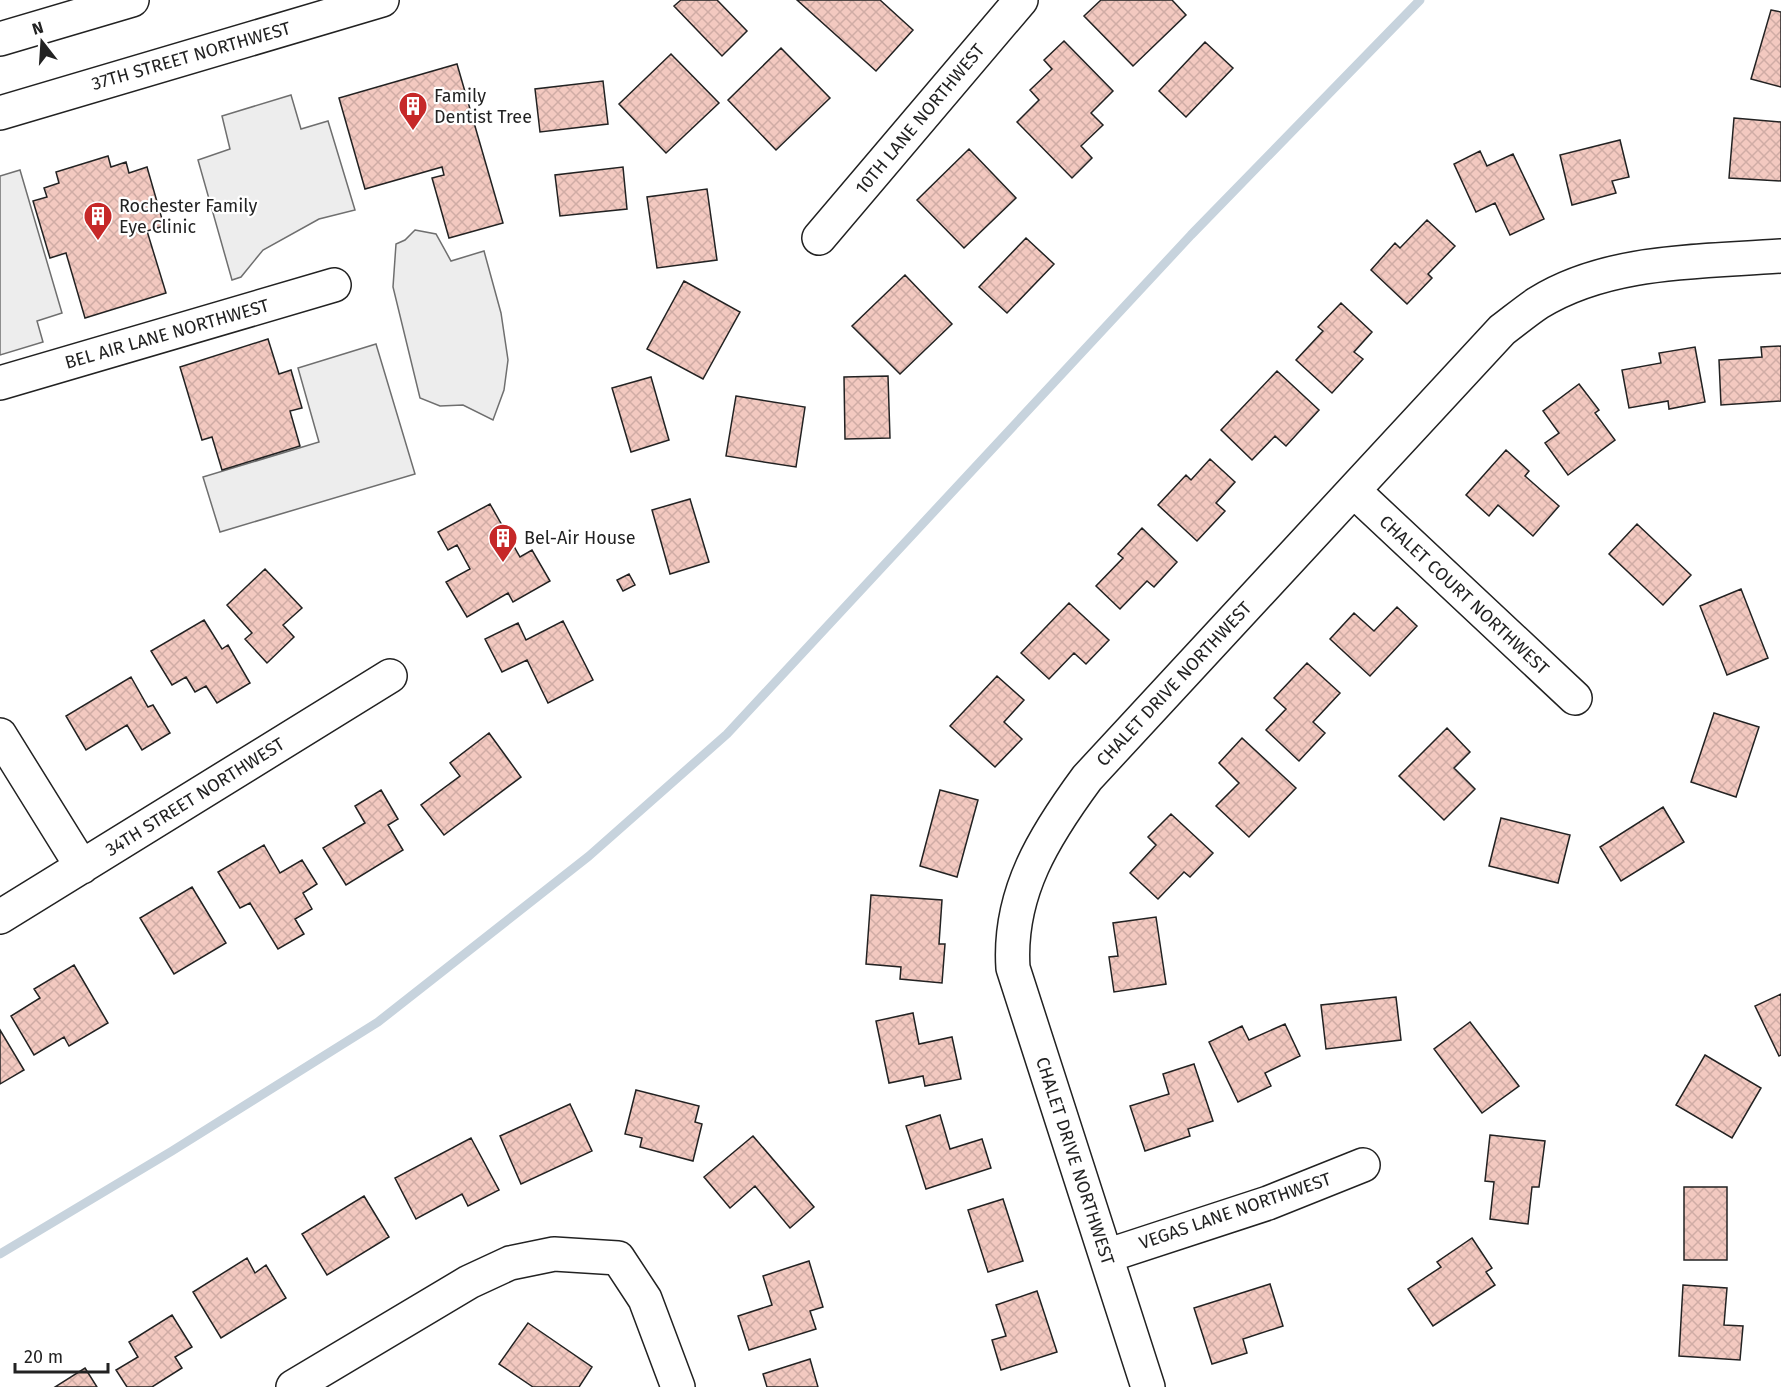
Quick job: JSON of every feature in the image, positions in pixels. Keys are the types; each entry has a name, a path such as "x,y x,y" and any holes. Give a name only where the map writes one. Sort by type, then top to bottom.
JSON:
{"street":[{"path":"0,39 132,0"},
{"name":"37TH STREET NORTHWEST","path":"0,113 382,0"},
{"name":"10TH LANE NORTHWEST","path":"819,238 1021,0"},
{"name":"CHALET DRIVE NORTHWEST","path":"1148,1387 1013,968 1011,939 1028,873 1045,840 1088,777 1502,330 1539,302 1578,284 1618,272 1662,265 1781,256"},
{"name":"BEL AIR LANE NORTHWEST","path":"0,383 334,285"},
{"name":"CHALET COURT NORTHWEST","path":"1354,491 1575,698"},
{"name":"34TH STREET NORTHWEST","path":"0,917 390,676"},
{"path":"0,735 82,867"},
{"name":"VEGAS LANE NORTHWEST","path":"1106,1256 1268,1203 1363,1165"},
{"path":"293,1387 469,1282 510,1263 554,1254 618,1258 645,1299 678,1387"}],"shaded area":[{"path":"291,95 301,129 328,121 355,210 319,219 263,250 241,277 232,280 198,160 230,149 222,116"},
{"path":"20,170 62,313 37,321 43,342 0,355 0,176"},
{"path":"415,230 436,234 451,261 484,251 501,313 508,360 504,390 493,420 463,405 440,406 420,398 393,287 396,244 405,240"},
{"path":"376,344 415,474 220,532 203,477 319,442 298,368"}],"building":[{"path":"681,0 717,0 747,31 722,56 674,6"},
{"path":"797,0 880,0 913,30 876,71"},
{"path":"1101,0 1172,0 1186,15 1133,66 1084,16"},
{"path":"1771,10 1781,12 1781,87 1751,79"},
{"path":"1064,41 1113,91 1091,113 1103,125 1081,146 1092,158 1072,178 1017,122 1039,100 1030,90 1052,69 1044,60"},
{"path":"1205,42 1233,68 1186,117 1159,91"},
{"path":"781,48 830,98 776,150 728,100"},
{"path":"671,54 719,103 666,153 619,104"},
{"name":"Family Dentist Tree","path":"457,64 503,223 449,238 432,178 444,175 442,167 365,189 339,98"},
{"path":"603,81 608,124 540,132 535,89"},
{"path":"1734,118 1781,122 1781,181 1729,178"},
{"path":"1620,140 1629,177 1612,181 1616,193 1572,205 1560,155"},
{"path":"969,149 1016,198 964,248 917,200"},
{"path":"1480,151 1487,166 1513,154 1544,219 1510,235 1495,203 1476,212 1454,164"},
{"name":"Rochester Family Eye Clinic","path":"108,156 111,167 126,162 129,173 147,167 164,226 147,231 166,293 85,318 66,253 50,258 33,201 47,197 44,188 59,183 56,172"},
{"path":"623,167 627,209 560,216 555,175"},
{"path":"707,189 717,260 657,268 647,197"},
{"path":"1427,220 1455,246 1428,274 1432,278 1407,304 1371,270 1395,243 1400,248"},
{"path":"1026,238 1054,264 1007,313 979,287"},
{"path":"905,275 952,324 900,374 852,326"},
{"path":"684,281 740,312 703,379 647,349"},
{"path":"1341,303 1372,332 1354,352 1363,359 1332,393 1296,360 1323,331 1318,327"},
{"path":"268,339 279,374 291,370 302,408 290,411 300,446 222,470 212,437 202,440 180,367"},
{"path":"1781,346 1781,401 1721,405 1719,360 1762,357 1761,347"},
{"path":"1695,347 1705,402 1669,409 1668,401 1629,408 1622,370 1661,363 1659,353"},
{"path":"1277,371 1319,410 1286,446 1275,436 1252,460 1221,430"},
{"path":"888,376 890,438 845,439 844,377"},
{"path":"651,377 669,440 631,452 612,388"},
{"path":"1579,384 1599,410 1595,413 1615,440 1568,475 1545,443 1559,433 1543,411"},
{"path":"736,396 805,407 796,467 726,456"},
{"path":"1506,450 1529,471 1525,476 1559,506 1533,536 1498,505 1489,516 1466,495"},
{"path":"1210,459 1235,482 1216,503 1225,511 1197,541 1158,505 1186,475 1191,480"},
{"path":"690,499 709,562 670,574 652,510"},
{"name":"Bel-Air House","path":"490,504 520,557 532,550 550,581 513,602 508,593 467,617 446,582 470,569 457,545 448,550 438,532"},
{"path":"1637,524 1691,575 1663,605 1609,554"},
{"path":"1142,528 1177,562 1154,587 1147,581 1120,609 1096,586 1123,558 1118,554"},
{"path":"265,569 302,608 283,625 294,637 267,663 245,639 252,633 227,605"},
{"path":"629,574 635,585 623,591 617,580"},
{"path":"1741,589 1768,658 1727,675 1700,606"},
{"path":"1069,603 1109,640 1086,664 1074,653 1049,679 1021,653"},
{"path":"1397,607 1417,626 1370,676 1330,639 1354,613 1374,631"},
{"path":"204,620 222,649 228,645 250,683 217,703 206,686 195,692 186,677 172,685 151,651"},
{"path":"563,621 593,680 548,703 527,660 502,672 485,639 518,623 526,640"},
{"path":"1307,663 1340,693 1313,722 1325,733 1299,761 1266,730 1286,709 1274,698"},
{"path":"997,676 1024,700 1004,722 1022,739 995,767 950,726"},
{"path":"131,677 148,707 153,705 170,733 142,750 127,725 86,750 66,716"},
{"path":"1714,713 1759,727 1736,797 1691,782"},
{"path":"1447,728 1470,752 1454,768 1475,789 1444,820 1399,776"},
{"path":"489,733 521,777 444,835 421,805 460,776 450,763"},
{"path":"1242,738 1296,788 1249,837 1216,806 1239,783 1219,763"},
{"path":"381,790 398,819 388,825 403,850 346,885 323,848 365,823 355,806"},
{"path":"940,790 978,800 957,877 920,866"},
{"path":"1663,807 1684,842 1621,881 1600,847"},
{"path":"1171,814 1213,853 1190,877 1184,872 1158,899 1130,873 1156,845 1148,837"},
{"path":"1501,818 1570,835 1558,883 1489,866"},
{"path":"264,845 280,873 302,860 317,884 303,893 312,909 295,919 304,934 278,949 250,903 240,908 218,872"},
{"path":"192,887 226,943 174,974 140,918"},
{"path":"871,895 942,900 939,944 945,944 942,983 900,979 901,967 866,964"},
{"path":"1156,917 1166,984 1114,992 1109,957 1118,956 1113,923"},
{"path":"74,965 108,1023 69,1046 64,1037 34,1055 11,1016 40,998 34,989"},
{"path":"1781,994 1781,1055 1779,1056 1755,1006"},
{"path":"1396,997 1401,1040 1326,1049 1321,1005"},
{"path":"913,1013 919,1044 952,1037 961,1079 925,1086 923,1076 889,1083 876,1021"},
{"path":"1470,1022 1519,1086 1482,1113 1434,1049"},
{"path":"1285,1024 1300,1056 1265,1073 1271,1086 1238,1102 1209,1042 1242,1026 1249,1040"},
{"path":"0,1030 24,1070 0,1084"},
{"path":"1705,1055 1761,1088 1732,1138 1676,1105"},
{"path":"1194,1064 1213,1121 1188,1129 1190,1136 1145,1151 1130,1106 1169,1094 1163,1074"},
{"path":"636,1090 699,1106 695,1122 702,1124 693,1161 640,1147 642,1138 625,1134"},
{"path":"570,1104 592,1151 521,1184 500,1136"},
{"path":"940,1115 950,1149 982,1139 991,1168 926,1189 906,1126"},
{"path":"1490,1135 1545,1141 1539,1187 1532,1187 1528,1224 1490,1219 1494,1182 1485,1181"},
{"path":"753,1136 814,1207 790,1228 755,1186 730,1208 704,1177"},
{"path":"471,1138 499,1190 468,1206 462,1194 416,1219 395,1178"},
{"path":"1684,1187 1727,1187 1727,1260 1684,1260"},
{"path":"364,1196 389,1237 327,1275 302,1234"},
{"path":"1003,1199 1023,1261 988,1272 968,1210"},
{"path":"1472,1238 1492,1268 1486,1272 1495,1285 1433,1326 1408,1289 1441,1267 1437,1262"},
{"path":"247,1258 255,1273 266,1265 286,1298 221,1338 193,1292"},
{"path":"809,1261 823,1307 810,1311 816,1329 749,1350 738,1316 772,1305 763,1276"},
{"path":"1270,1284 1283,1326 1243,1339 1247,1353 1212,1364 1194,1308"},
{"path":"1683,1285 1727,1288 1724,1325 1743,1326 1740,1360 1679,1356"},
{"path":"1037,1291 1057,1352 1001,1370 992,1340 1006,1336 996,1305"},
{"path":"172,1315 192,1347 175,1357 182,1368 152,1387 127,1387 116,1370 138,1357 129,1342"},
{"path":"528,1323 592,1367 579,1387 533,1387 499,1364"},
{"path":"810,1359 818,1387 767,1387 763,1374"},
{"path":"85,1368 97,1387 55,1387"}],"waterway":[{"path":"0,1254 172,1151 378,1022 589,856 727,734 1191,235 1420,0"}],"place":[{"name":"Family Dentist Tree","path":"413,132"},
{"name":"Rochester Family Eye Clinic","path":"98,242"},
{"name":"Bel-Air House","path":"503,564"}]}
